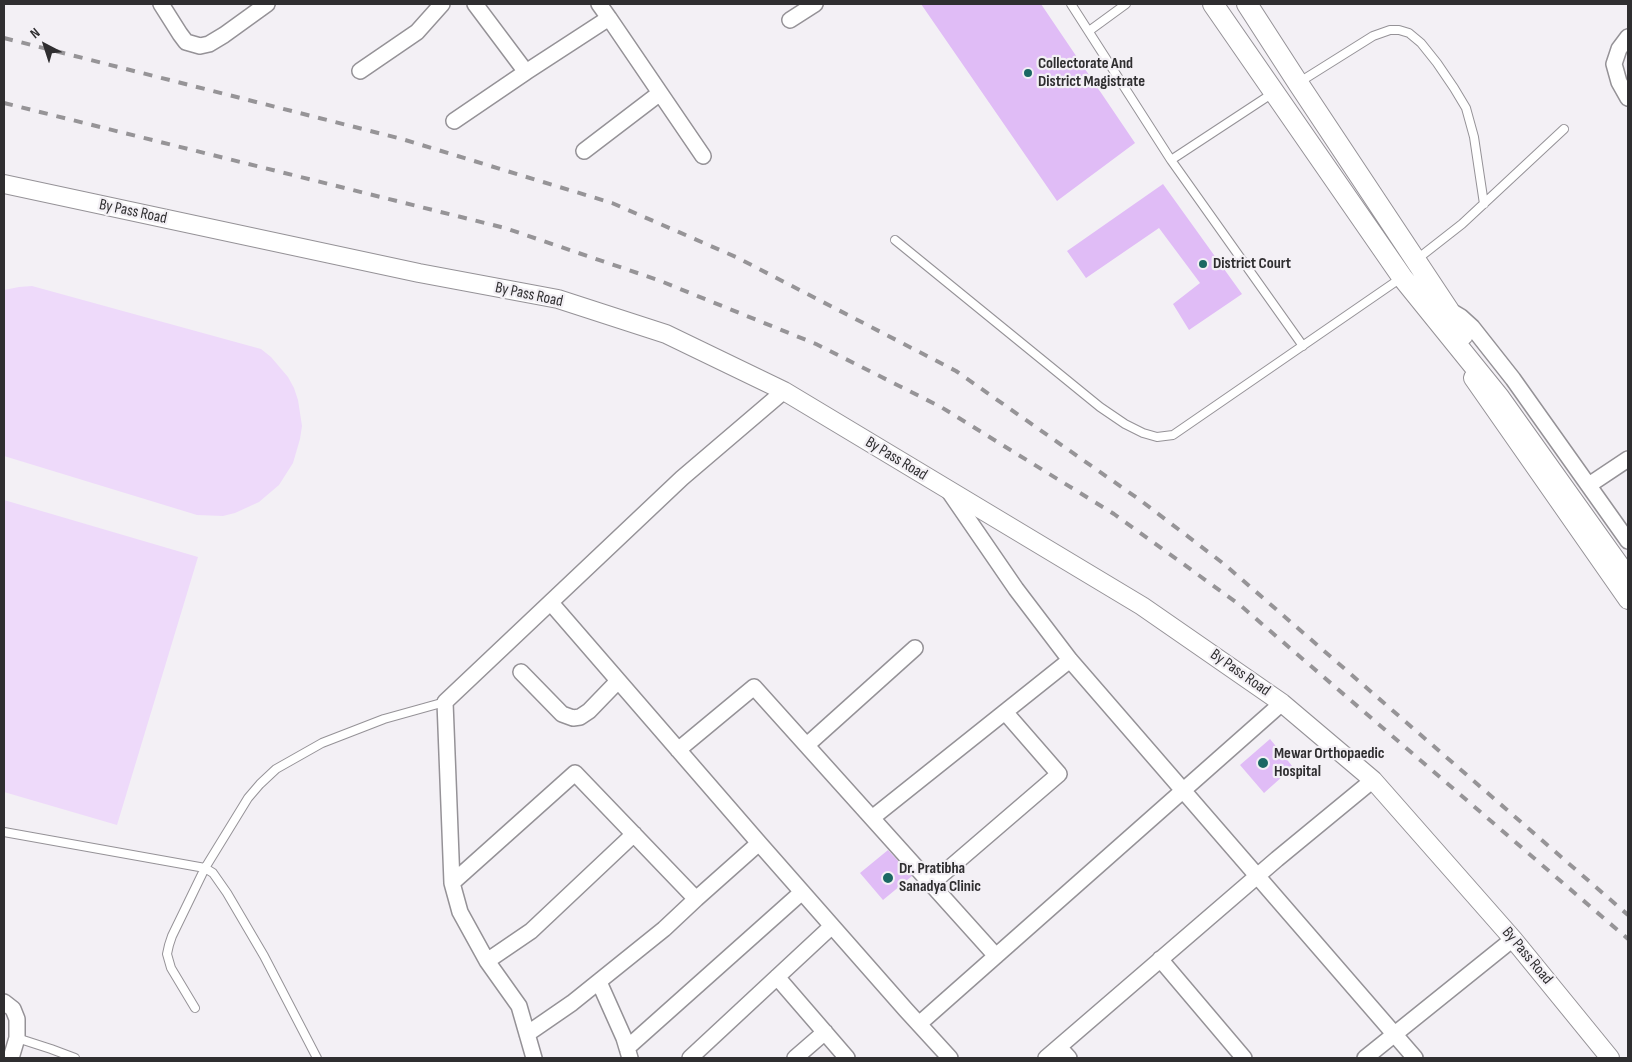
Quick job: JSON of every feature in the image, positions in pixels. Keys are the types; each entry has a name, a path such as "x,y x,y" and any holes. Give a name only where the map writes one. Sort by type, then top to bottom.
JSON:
{"main road":[{"path":"1212,4 1402,277 1499,397 1628,578"},
{"path":"1247,4 1446,308 1499,397"},
{"path":"1350,202 1368,188"}],"street":[{"path":"160,4 186,42 200,46 209,44 224,35 267,4"},
{"path":"360,71 417,32 442,4"},
{"path":"475,4 526,72"},
{"path":"599,4 704,156"},
{"path":"790,20 815,4"},
{"path":"454,121 609,18"},
{"path":"1628,36 1619,49 1614,64 1619,82 1628,98"},
{"path":"584,151 660,93"},
{"name":"By Pass Road","path":"4,184 419,273 558,299 666,334 784,391 1142,606 1282,703 1373,780 1513,939 1610,1058"},
{"path":"1446,308 1461,317 1472,327 1513,379 1628,540"},
{"path":"1452,338 1460,359 1466,368 1628,600"},
{"path":"534,1058 519,1006 487,960 460,912 452,883 445,702 682,478 784,391"},
{"path":"1589,485 1628,459"},
{"path":"948,490 1016,589 1070,660 1415,1058"},
{"path":"551,603 758,843 950,1058"},
{"path":"807,745 915,648"},
{"path":"872,818 1070,660"},
{"path":"520,672 562,714 573,718 589,711 618,681"},
{"path":"678,750 754,687 996,956"},
{"path":"919,1024 1282,703"},
{"path":"931,884 1059,774 1005,712"},
{"path":"452,883 575,773 696,898"},
{"path":"1046,1058 1064,1052 1160,960 1258,875 1373,780"},
{"path":"487,960 531,931 634,834"},
{"path":"527,1034 572,1003 664,930 696,898 758,843"},
{"path":"599,982 629,1053 802,892"},
{"path":"690,1058 832,926"},
{"path":"1365,1058 1513,939"},
{"path":"1160,960 1244,1058"},
{"path":"777,977 847,1058"},
{"path":"4,1002 13,1009 17,1018 17,1038 11,1058"},
{"path":"795,1058 825,1032"}],"lane":[{"path":"1071,4 1171,160 1303,346"},
{"path":"1089,31 1126,4"},
{"path":"1298,83 1373,36 1390,30 1409,33 1421,43 1437,63 1466,108 1474,138 1484,204"},
{"path":"1171,160 1273,93"},
{"path":"1415,260 1462,224 1564,129"},
{"path":"895,240 1100,407 1142,433 1157,437 1173,435 1402,277"},
{"path":"195,1008 171,968 167,954 172,936 205,868 248,798 276,769 322,743 384,719 445,702"},
{"path":"4,832 205,868 213,873 260,948 317,1058"},
{"path":"17,1038 75,1058"}],"shaded area":[{"path":"32,286 261,349 271,357 288,377 294,388 302,426 293,463 279,485 259,502 235,513 223,516 197,515 4,456 4,290"},
{"path":"4,500 198,557 117,825 4,792"}],"building":[{"name":"Collectorate And District Magistrate","path":"921,4 1041,4 1135,143 1057,201"},
{"name":"District Court","path":"1163,184 1242,294 1189,330 1173,304 1200,283 1159,228 1086,278 1067,251"},
{"path":"1270,739 1293,767 1264,793 1240,765"},
{"path":"888,850 912,876 883,900 860,873"}],"railway":[{"path":"4,38 402,139 612,203 736,257 956,371 1140,500 1224,564 1628,915"},
{"path":"4,103 505,228 658,280 816,344 941,407 1114,514 1240,605 1628,939"}],"place":[{"name":"Collectorate And District Magistrate","path":"1028,73"},
{"name":"District Court","path":"1203,264"},
{"name":"Mewar Orthopaedic Hospital","path":"1263,763"},
{"name":"Dr. Pratibha Sanadya Clinic","path":"888,878"}]}
